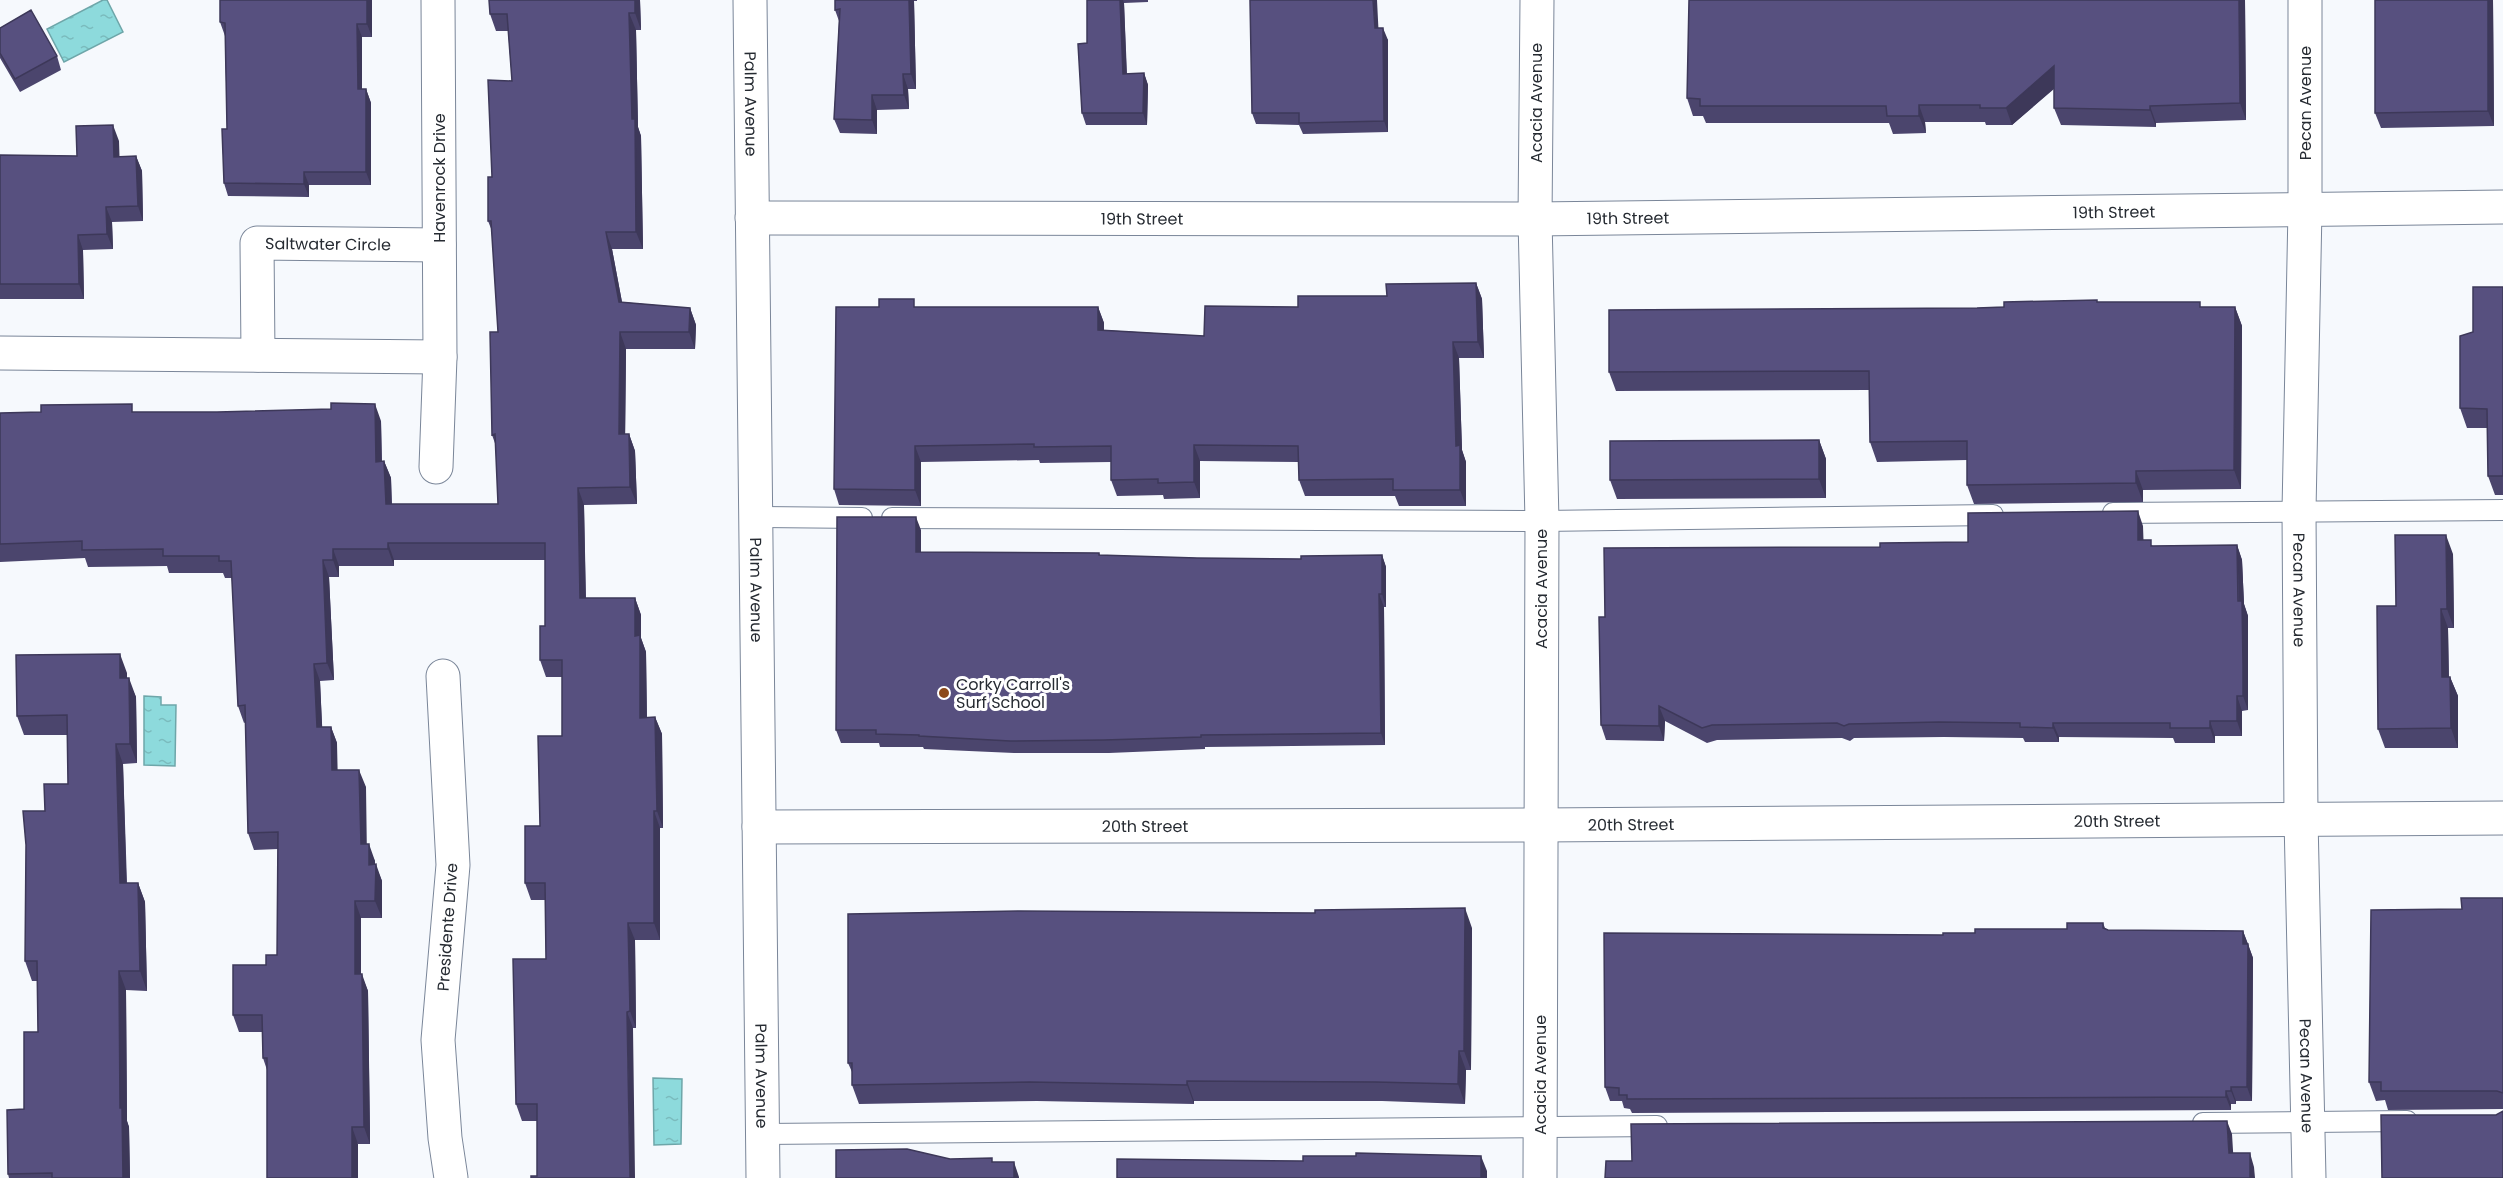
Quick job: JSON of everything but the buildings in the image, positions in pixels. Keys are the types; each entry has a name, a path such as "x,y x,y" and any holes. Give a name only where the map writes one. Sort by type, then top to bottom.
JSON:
{"street":[{"name":"Havenrock Drive","path":"436,467 440,357 438,0"},
{"name":"Palm Avenue","path":"750,0 764,1178"},
{"name":"Acacia Avenue","path":"1537,0 1535,219 1542,521 1540,1178"},
{"name":"Pecan Avenue","path":"2305,0 2305,208 2299,511 2301,819 2309,1178"},
{"name":"19th Street","path":"752,218 1535,219 2503,207"},
{"name":"Saltwater Circle","path":"258,355 257,243 440,245"},
{"path":"0,352 440,357"},
{"name":"Presidente Drive","path":"443,676 453,865 438,1040 445,1138 451,1178"},
{"name":"20th Street","path":"759,827 1540,825 2503,818"}],"lane":[{"path":"2098,513 2503,510"},
{"path":"756,517 1542,521 2015,514"},
{"path":"2188,1123 2423,1121"},
{"path":"763,1134 1672,1125"}],"water":[{"path":"107,0 123,32 64,62 47,29"},
{"path":"144,696 161,697 161,705 176,705 175,766 144,765"},
{"path":"653,1078 682,1079 681,1144 654,1145"}],"place":[{"name":"Corky Carroll's Surf School","path":"944,693"}]}
